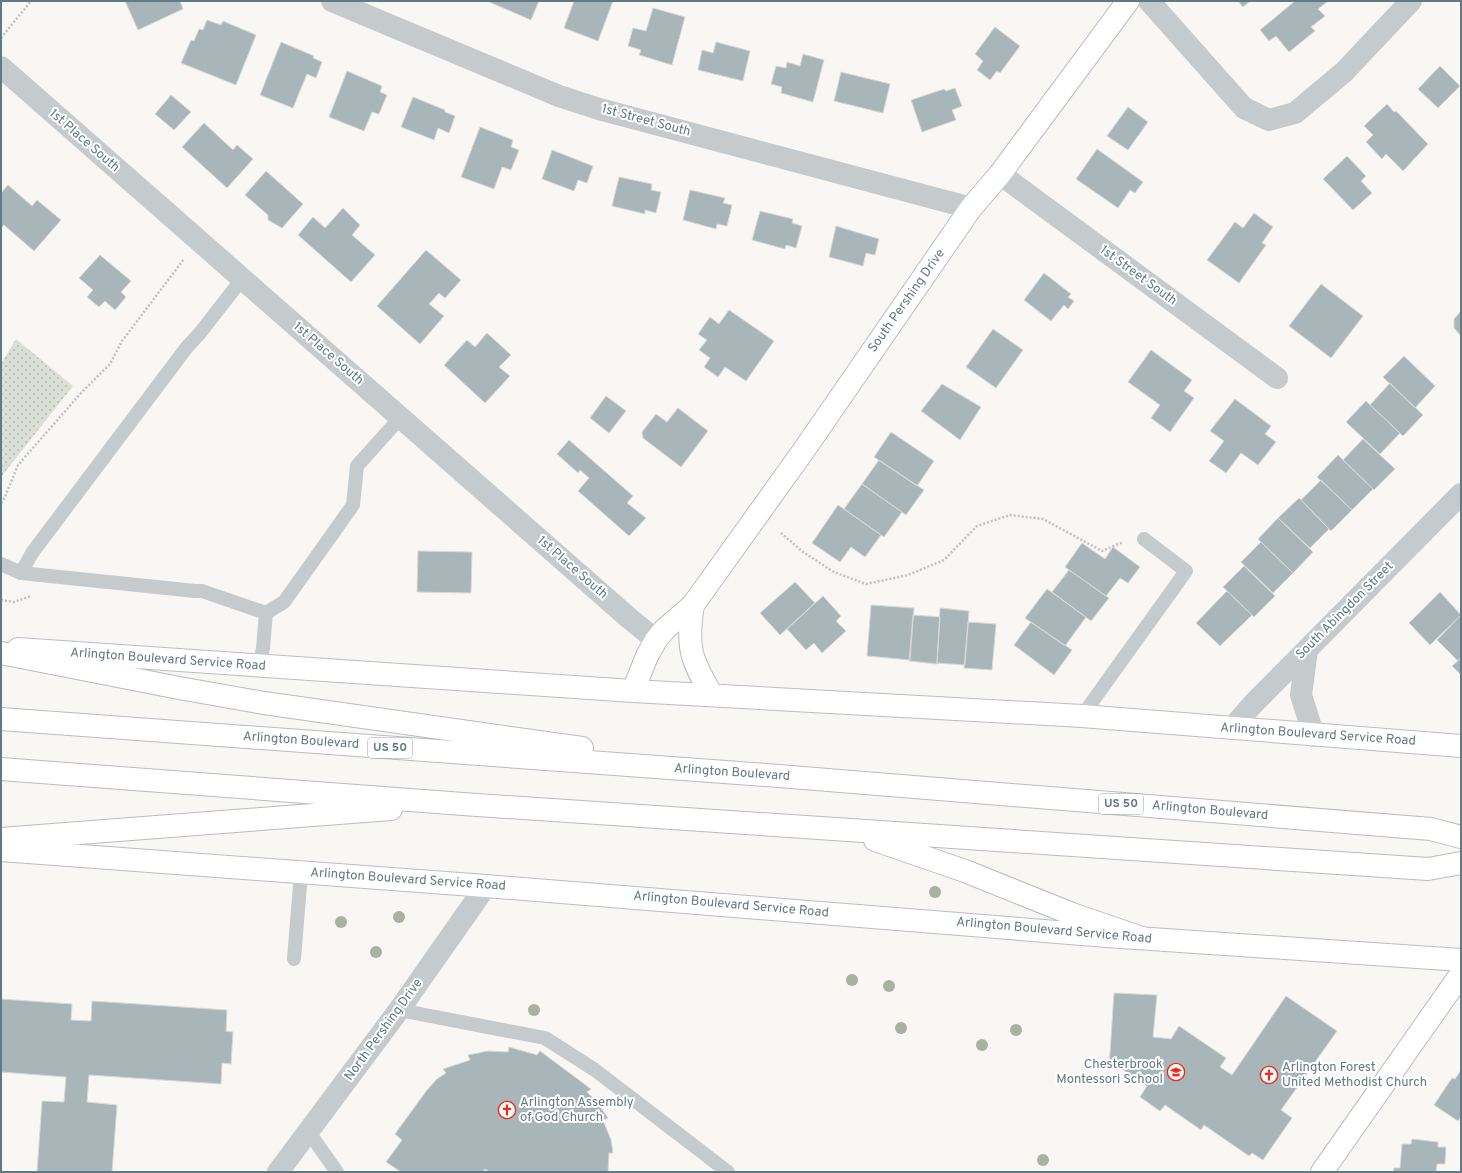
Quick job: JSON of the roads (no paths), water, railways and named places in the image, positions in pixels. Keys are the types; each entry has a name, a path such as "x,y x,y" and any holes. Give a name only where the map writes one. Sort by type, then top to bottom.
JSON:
{"main road":[{"name":"South Pershing Drive","path":"633,691 647,656 656,640 665,629 693,605 804,450 971,208 1000,174 1128,1"},
{"name":"South Pershing Drive","path":"693,605 690,626 692,660 712,695"},
{"name":"Arlington Boulevard Service Road","path":"1,648 633,691 1082,716 1314,736 1461,746"},
{"path":"1,653 264,703 780,776"},
{"name":"Arlington Boulevard","path":"1,719 780,776 1431,829 1461,837"},
{"path":"1,769 463,804 1428,869 1461,863"},
{"path":"1,839 463,804"},
{"path":"847,830 965,871 1072,914 1142,938"},
{"name":"Arlington Boulevard Service Road","path":"1,850 486,886 1142,938 1461,960"},
{"path":"1322,1172 1461,974"}],"street":[{"name":"1st Street South","path":"332,1 560,96 599,109 971,208"},
{"path":"1149,1 1244,108 1268,120 1295,113 1344,72 1411,1"},
{"name":"1st Place South","path":"1,67 400,418 656,640"},
{"name":"1st Street South","path":"1000,174 1277,378"},
{"name":"South Abingdon Street","path":"1231,729 1307,650 1457,507"},
{"path":"1307,650 1301,695 1314,736"},
{"name":"North Pershing Drive","path":"278,1172 399,1010 486,886"}],"lane":[{"path":"21,573 32,553 187,347 200,333 242,279"},
{"path":"266,613 284,602 353,505 357,466 400,418"},
{"path":"1082,716 1186,571 1144,539"},
{"path":"1,564 21,573 195,591 202,590 266,613"},
{"path":"259,666 263,648 266,613"},
{"path":"294,960 301,873"},
{"path":"399,1010 545,1038 595,1070 728,1172"},
{"path":"308,1131 337,1172"}],"place":[{"name":"Chesterbrook Montessori School","path":"1176,1072"},
{"name":"Arlington Forest United Methodist Church","path":"1269,1075"},
{"name":"Arlington Assembly of God Church","path":"507,1110"}]}
